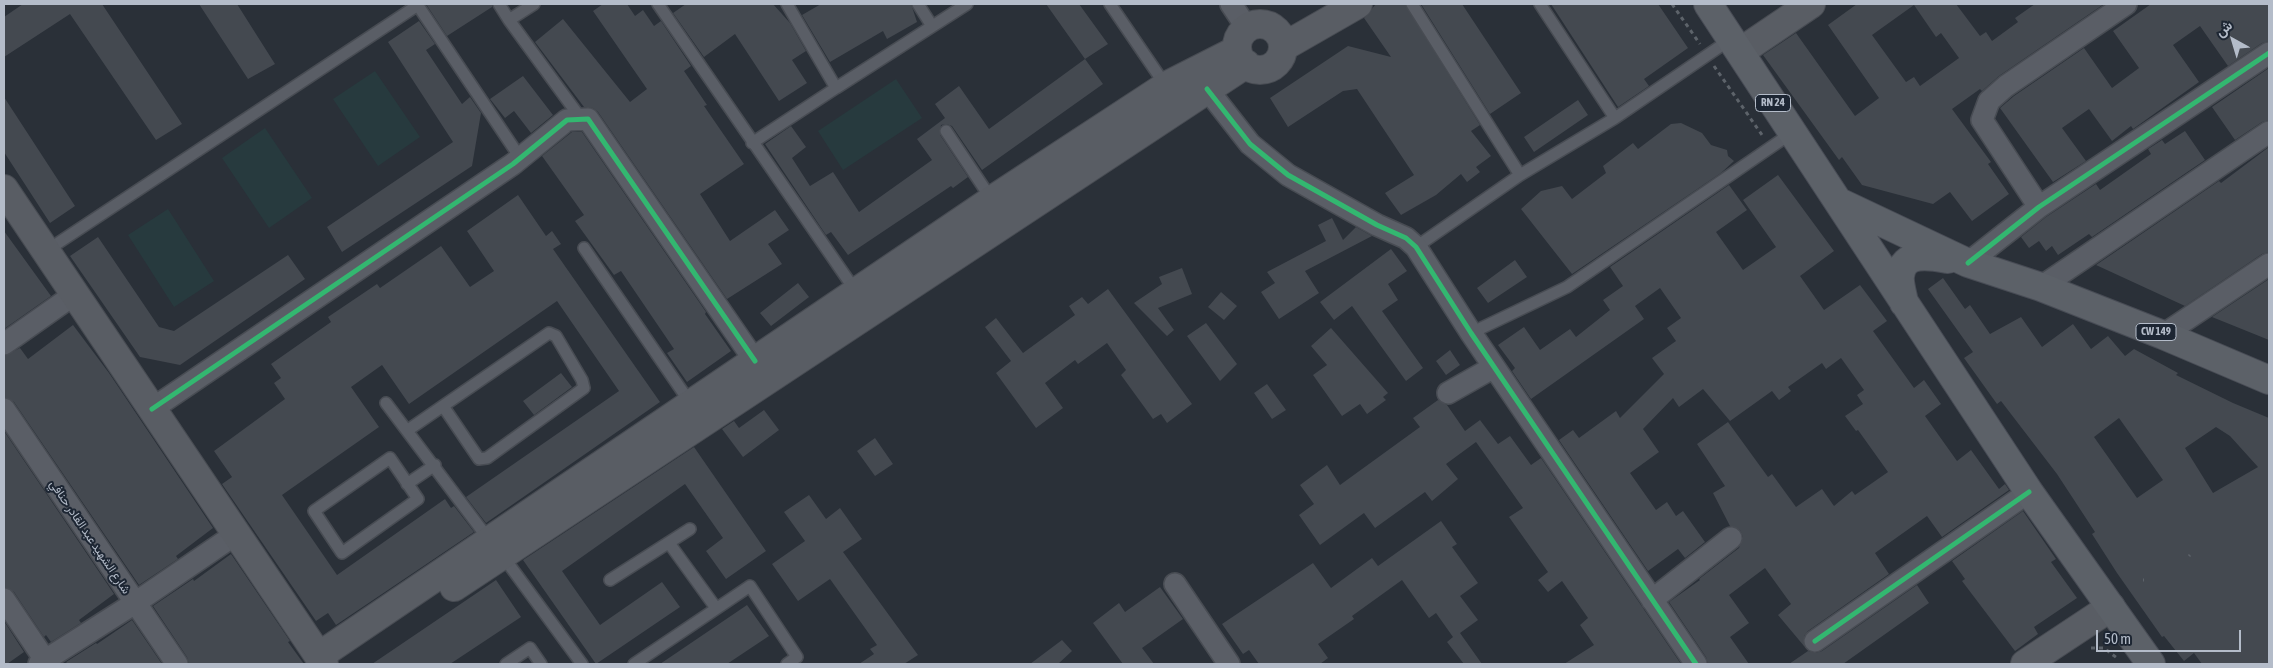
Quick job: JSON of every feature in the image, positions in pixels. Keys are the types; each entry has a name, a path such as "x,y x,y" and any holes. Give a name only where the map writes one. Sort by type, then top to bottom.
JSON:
{"main road":[{"path":"1280,39 1331,4"},
{"path":"1280,39 1358,4"},
{"name":"RN 24","path":"1708,4 1864,239 1904,305 2029,492 2151,664"},
{"path":"1735,45 1811,4"},
{"path":"4,189 236,534 326,662 496,548 1207,89 1260,24 1273,28 1280,39 1278,61 1273,66 1259,69 1243,47"},
{"path":"496,548 692,404 992,200 1166,86 1243,47"},
{"name":"CW 149","path":"1839,202 1968,262 2041,287 2163,335 2269,380"},
{"path":"1864,239 1923,254 1968,262"},
{"path":"1904,305 1900,276 1905,263 1923,254"},
{"path":"2026,664 2112,607"}],"street":[{"path":"1232,4 1243,47"},
{"path":"2039,207 1982,120 1989,101 2006,86 2126,4"},
{"path":"1968,262 2039,207 2269,53"},
{"path":"1207,89 1250,144 1288,175 1377,225 1406,238 1416,247 1494,367 1696,664"},
{"path":"152,409 521,158 567,120 588,119 755,361"},
{"path":"2041,287 2269,132"},
{"path":"2163,335 2269,264"},
{"path":"4,344 75,294"},
{"path":"1448,394 1494,367"},
{"name":"شارع الشهيد عبد القادر حنافي","path":"4,409 177,664"},
{"path":"1815,641 2029,492"},
{"path":"4,599 49,661 236,534"},
{"path":"1652,600 1731,538"},
{"path":"1175,584 1229,664"}],"lane":[{"path":"499,4 582,120"},
{"path":"509,20 534,4"},
{"path":"658,4 857,293"},
{"path":"787,4 836,88"},
{"path":"918,4 932,26"},
{"path":"752,143 967,4"},
{"path":"1110,4 1166,86"},
{"path":"1412,4 1520,175"},
{"path":"1540,4 1615,118"},
{"path":"46,251 417,5 521,158"},
{"path":"1416,247 1520,175 1615,118 1707,55 1735,45"},
{"path":"946,131 992,200"},
{"path":"1471,332 1567,287 1793,132"},
{"path":"584,248 692,404"},
{"path":"408,430 443,406 550,333 556,336 582,380 584,388 487,458 479,459 443,406"},
{"path":"386,402 582,664"},
{"path":"390,458 407,484 418,500 342,553 314,511 390,458"},
{"path":"407,484 435,465"},
{"path":"610,580 690,529"},
{"path":"669,543 716,608"},
{"path":"634,664 750,586 797,657 787,664"},
{"path":"506,664 530,648 541,664"}],"path":[{"path":"1672,4 1771,148"},
{"path":"2087,648 2104,648 2122,664"}],"green space":[{"path":"375,71 420,137 378,166 333,99"},
{"path":"896,79 922,118 843,170 818,131"},
{"path":"265,128 312,198 269,228 222,158"},
{"path":"168,209 214,281 174,307 128,235"}],"building":[{"path":"23,4 102,4 182,124 156,140 70,14 4,57 4,17"},
{"path":"199,4 237,4 275,64 248,79"},
{"path":"426,4 492,4 492,7 447,36"},
{"path":"603,4 627,4 635,16 643,10 654,26 661,21 691,66 684,71 707,105 704,106 744,164 700,194 730,241 775,210 789,230 768,244 782,264 727,299 598,112 593,108 584,107 535,42 563,19 630,102 647,89 593,11"},
{"path":"686,4 773,4 790,23 806,51 792,60 807,83 779,101 735,34 704,57 673,13"},
{"path":"821,4 911,4 917,22 887,39 883,31 830,62 802,15"},
{"path":"1046,4 1079,4 1108,44 1085,59"},
{"path":"1376,4 1405,4 1480,125 1471,131 1491,156 1476,167 1480,172 1467,182 1461,174 1436,195 1401,215 1385,193 1414,175 1357,89 1343,91 1288,127 1270,98 1348,46 1391,57 1364,18"},
{"path":"1421,4 1462,4 1521,93 1490,114"},
{"path":"1551,4 1658,4 1688,48 1644,79 1649,86 1618,107"},
{"path":"1857,4 1956,4 1980,36 1986,32 1992,41 2018,22 2015,18 2035,4 2104,4 1999,76 1982,91 1980,89 1952,109 1991,162 1988,164 2009,194 1972,221 1950,192 1933,204 1862,185 1842,157 1839,160 1763,55 1796,33 1855,116 1879,98 1828,25","holes":["1914,5 1936,37 1941,33 1959,58 1920,86 1914,77 1906,82 1872,35"]},
{"path":"2151,4 2269,4 2269,41 2262,43 2228,66 2200,26 2173,45 2199,82 2133,129 2131,126 2112,141 2089,109 2062,128 2086,161 2053,182 2000,108 2014,96 2084,48 2112,88 2139,68 2113,31"},
{"path":"419,21 435,44 426,50 462,104 470,97 481,113 472,166 342,252 327,227 453,142 388,42"},
{"path":"1085,59 1103,84 982,170 952,126 941,125 940,135 968,177 953,188 951,186 848,255 831,232 826,235 765,144 791,126 806,147 792,158 810,186 833,172 859,212 932,160 917,139 945,118 935,104 959,86 989,129"},
{"path":"2269,68 2269,120 2262,122 2235,140 2212,107"},
{"path":"523,76 553,115 531,133 514,111 505,118 490,99"},
{"path":"4,97 75,206 50,223 4,152"},
{"path":"1578,100 1588,115 1534,152 1524,137"},
{"path":"1681,123 1702,133 1711,145 1727,150 1728,156 1734,161 1721,173 1572,274 1521,209 1541,191 1562,186 1572,199 1606,173 1603,166 1633,143 1638,149 1671,124"},
{"path":"2185,131 2205,160 2092,237 2089,234 2058,255 2052,246 2046,251 2039,241 2029,248 2021,237 2046,217 2096,184 2100,190 2151,154 2148,149 2162,140 2165,144"},
{"path":"572,132 582,132 731,351 687,382 667,353 674,349 621,271 614,275 575,221 584,215 542,156"},
{"path":"2269,147 2269,252 2262,254 2185,306 2096,265 2219,181 2221,183"},
{"path":"1778,175 1834,251 1800,276 1824,310 1860,285 1887,321 1873,331 1914,388 1924,380 1941,404 1925,416 1957,461 1971,450 1999,489 2005,484 2009,490 1942,537 1927,516 1875,553 1889,574 1808,631 1804,636 1804,646 1778,615 1791,604 1765,568 1729,595 1749,623 1730,637 1749,664 1708,664 1706,657 1669,602 1700,580 1739,548 1743,537 1740,530 1730,526 1713,493 1725,486 1697,444 1728,422 1768,477 1772,474 1796,507 1822,489 1834,506 1852,491 1855,495 1888,472 1858,430 1856,431 1845,416 1863,404 1857,395 1864,390 1841,358 1826,369 1822,363 1788,387 1791,391 1779,400 1772,391 1730,421 1703,389 1679,407 1673,398 1643,429 1659,452 1630,473 1656,510 1667,502 1676,516 1683,511 1705,542 1685,558 1678,549 1648,571 1559,440 1573,430 1579,438 1616,411 1620,418 1664,374 1652,358 1676,341 1667,328 1681,318 1660,288 1635,306 1644,319 1531,399 1512,371 1515,368 1498,345 1524,327 1540,350 1570,329 1576,337 1610,310 1603,300 1623,286 1610,267 1729,185 1747,210 1716,232 1743,270 1776,247 1743,200"},
{"path":"518,195 546,236 552,231 561,244 553,249 660,402 486,523 466,497 619,391 557,301 409,404 382,365 351,387 379,427 282,495 337,575 445,499 451,508 454,506 474,532 336,625 328,613 316,621 222,484 232,477 214,451 285,399 274,383 281,378 271,364 331,322 328,317 377,284 380,288 441,246 470,287 494,271 467,231"},
{"path":"1332,218 1343,240 1356,227 1372,236 1305,271 1319,293 1279,319 1261,292 1275,283 1267,272 1326,241 1318,225"},
{"path":"4,231 51,296 4,329"},
{"path":"98,237 159,327 174,331 288,255 305,279 180,365 140,357 70,256"},
{"path":"1391,249 1407,271 1388,284 1398,300 1382,311 1423,368 1406,381 1352,306 1334,320 1320,302"},
{"path":"1515,260 1527,277 1488,303 1477,288"},
{"path":"1182,268 1192,294 1158,308 1174,330 1167,336 1134,303 1162,284 1159,277"},
{"path":"1943,278 1965,309 1970,305 1990,334 2021,317 2042,347 2073,324 2091,349 2108,336 2125,356 2134,349 2178,373 2176,375 2269,418 2269,664 2202,664 2194,653 2184,661 2164,636 2162,637 2117,573 2092,534 2095,532 2057,474 2001,401 1997,404 1964,358 1973,352 1928,289","holes":["2119,418 2163,480 2137,498 2094,437","2216,427 2230,436 2258,467 2213,493 2185,448"]},
{"path":"2269,279 2269,340 2212,317"},
{"path":"798,283 809,297 771,326 760,313"},
{"path":"1108,289 1192,404 1167,423 1161,414 1153,419 1121,375 1126,370 1107,343 1078,364 1075,360 1045,383 1063,408 1036,428 996,373 1011,361 985,327 996,318 1023,353 1075,315 1069,306 1082,297 1088,304"},
{"path":"1221,292 1237,306 1224,320 1208,307"},
{"path":"1206,323 1237,364 1220,381 1187,336"},
{"path":"73,325 109,373 213,528 176,556 178,559 139,585 14,402 4,397 4,356 20,348 28,359"},
{"path":"1331,328 1388,393 1383,397 1386,400 1367,414 1360,404 1342,416 1313,375 1327,365 1311,346"},
{"path":"1450,350 1460,365 1446,375 1436,361"},
{"path":"561,373 572,387 534,415 523,401"},
{"path":"1267,384 1286,410 1272,419 1254,393"},
{"path":"1438,400 1447,405 1465,431 1480,420 1498,444 1510,436 1531,465 1541,458 1681,664 1564,664 1594,645 1580,625 1588,618 1562,581 1548,592 1538,580 1548,572 1509,517 1523,508 1476,442 1446,464 1458,479 1432,501 1425,492 1375,528 1364,513 1320,545 1299,515 1314,504 1300,485 1327,465 1340,485 1420,427 1413,418"},
{"path":"764,410 779,430 743,457 722,429 734,421 739,428"},
{"path":"4,431 114,594 79,620 81,623 51,642 46,635 44,637 14,592 4,587"},
{"path":"875,438 893,464 875,476 857,451"},
{"path":"694,447 766,551 726,579 706,551 723,538 685,484 562,571 600,625 662,582 680,607 596,664 523,560"},
{"path":"809,495 826,519 840,508 862,539 843,552 918,655 904,664 859,664 874,654 870,649 877,645 830,579 798,601 772,564 805,541 784,512"},
{"path":"2023,511 2056,559 2051,562 2077,598 2034,627 2038,634 2015,651 1962,581 1965,579 1952,561"},
{"path":"1441,521 1457,544 1452,547 1478,583 1460,596 1478,620 1460,633 1482,664 1464,664 1447,642 1453,637 1436,613 1429,618 1402,580 1352,616 1354,619 1318,644 1328,658 1320,664 1259,664 1249,650 1243,654 1222,624 1313,563 1331,588 1372,558 1378,566"},
{"path":"231,554 304,664 189,664 187,657 153,606 193,579 194,581"},
{"path":"496,580 521,617 450,664 372,664"},
{"path":"1917,585 1929,603 1843,664 1789,664 1808,651 1816,653 1822,651"},
{"path":"1160,587 1183,619 1142,648 1154,664 1123,664 1093,623 1119,603 1125,612"},
{"path":"747,605 769,636 727,664 660,664"},
{"path":"132,620 162,664 68,664 66,662 97,644"},
{"path":"4,621 24,652 7,664 4,664"},
{"path":"1062,640 1072,651 1058,664 1030,664"}],"cycle path":[{"path":"1968,263 2039,207 2269,53"},
{"path":"1207,89 1250,144 1288,175 1377,225 1406,238 1416,247 1471,333 1696,664"},
{"path":"152,409 513,164 567,120 588,119 755,361"},
{"path":"1815,641 2029,492"}]}
